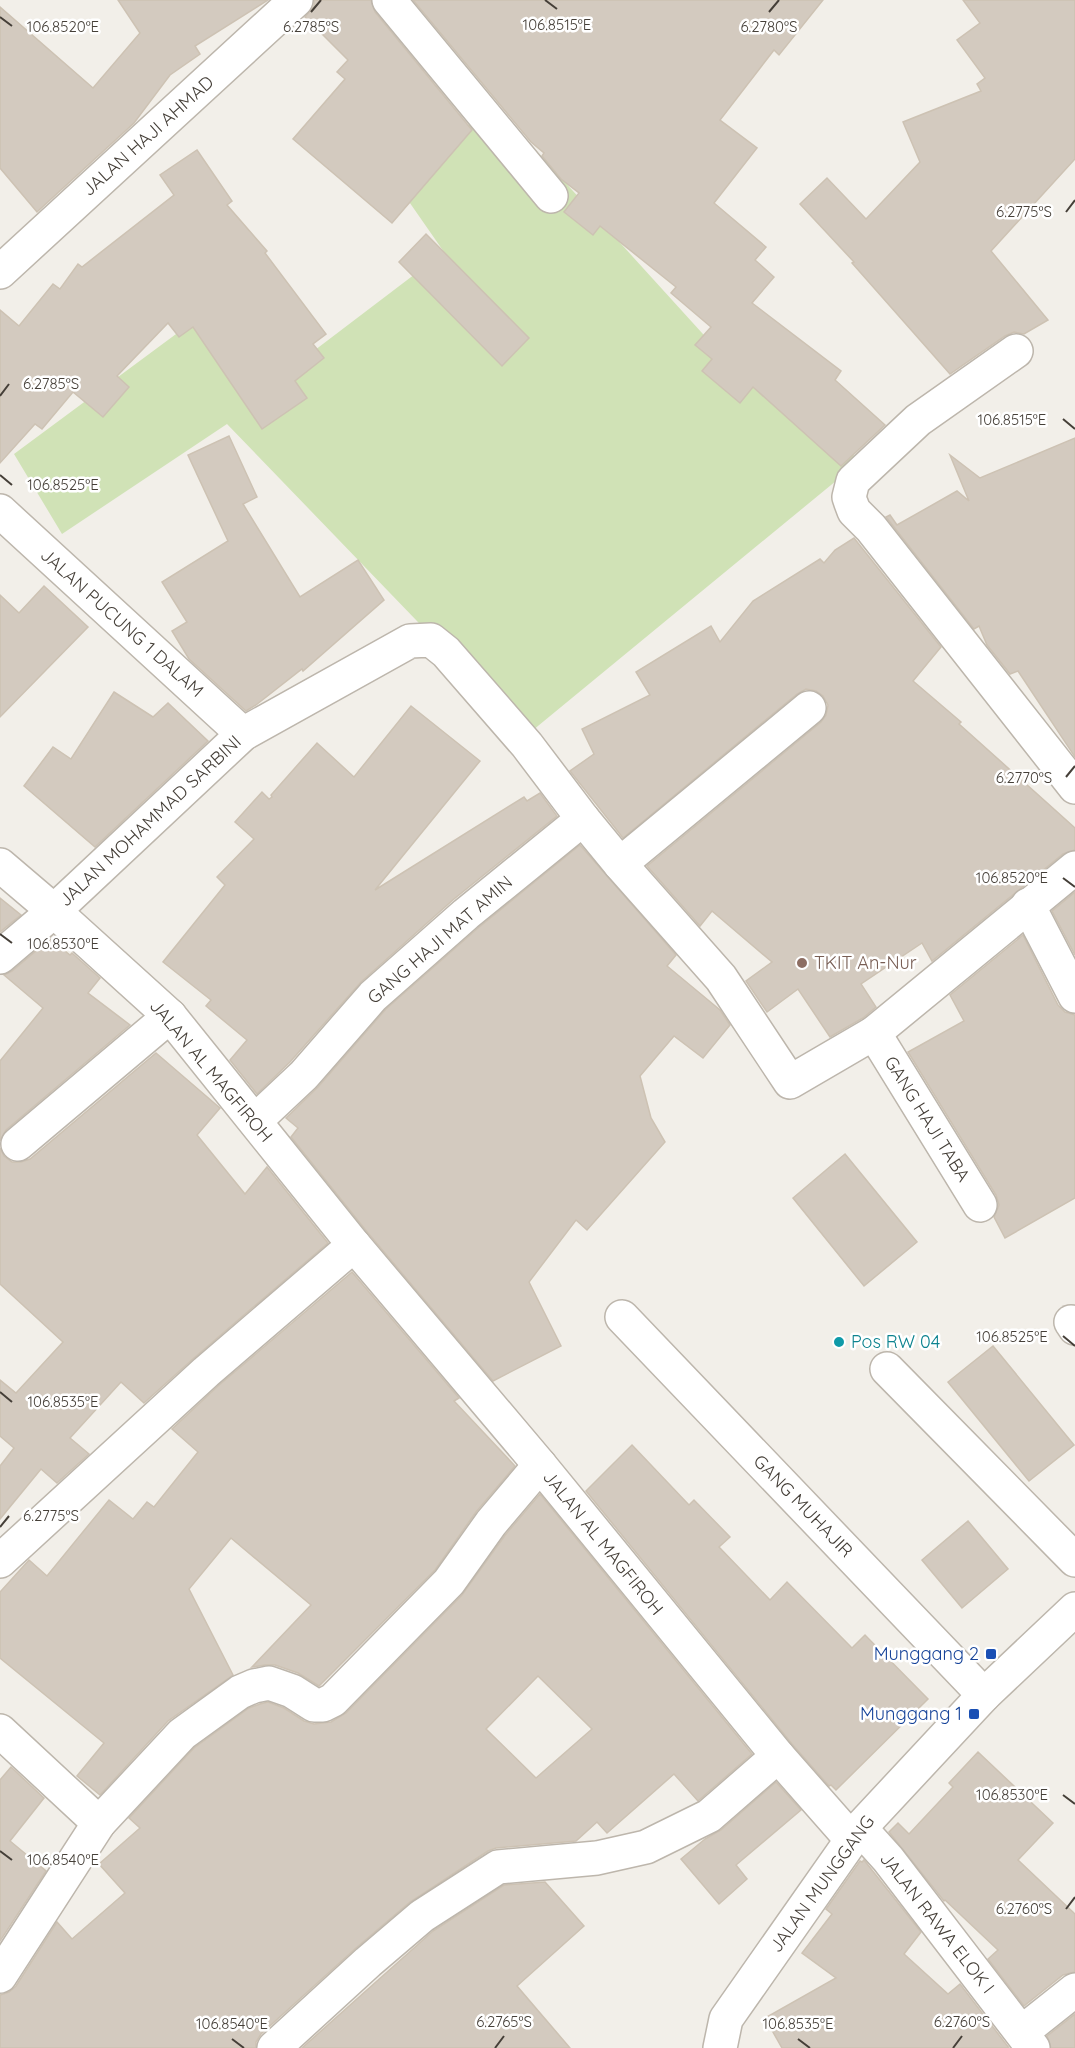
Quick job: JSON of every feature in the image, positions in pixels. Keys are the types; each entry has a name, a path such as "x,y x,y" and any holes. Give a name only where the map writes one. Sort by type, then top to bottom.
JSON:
{"street":[{"name":"JALAN HAJI AHMAD","path":"0,272 296,0"},
{"path":"389,0 551,196"},
{"path":"1016,351 918,420 853,482 849,497 854,511 871,528 1075,787"},
{"name":"JALAN PUCUNG 1 DALAM","path":"0,512 243,734"},
{"name":"JALAN MOHAMMAD SARBINI","path":"0,957 54,911 243,734 410,641 431,640 446,652 527,745 620,864 721,978 790,1082 874,1034 1075,868"},
{"path":"620,864 809,708"},
{"name":"GANG HAJI MAT AMIN","path":"255,1121 304,1075 373,996 466,914 583,819"},
{"name":"JALAN AL MAGFIROH","path":"0,865 170,1016 354,1245 540,1465 778,1756 856,1834"},
{"path":"1028,905 1075,996"},
{"path":"18,1144 170,1016"},
{"name":"GANG HAJI TABA","path":"874,1034 980,1205"},
{"path":"0,1561 206,1372 354,1245"},
{"name":"GANG MUHAJIR","path":"622,1317 984,1695"},
{"path":"887,1370 1075,1560"},
{"path":"0,1976 99,1823 182,1734 240,1692 269,1683 292,1691 314,1705 323,1705 333,1700 449,1582 491,1522 540,1465"},
{"name":"JALAN MUNGGANG","path":"720,2048 726,2019 856,1834 984,1695 1075,1609"},
{"path":"0,1731 99,1823"},
{"path":"274,2048 422,1916 498,1867 597,1858 645,1847 709,1816 778,1756"},
{"name":"JALAN RAWA ELOK I","path":"856,1834 888,1858 1028,2040"},
{"path":"1028,2040 1075,1990"}],"green space":[{"path":"494,104 742,377 772,355 859,462 527,735 227,424 62,534 14,454 195,320 290,369 444,252 396,183"}],"building":[{"path":"118,0 268,0 195,46 200,54 170,75 134,123 37,212 0,168 0,7 93,88 140,33"},
{"path":"314,0 371,0 375,12 472,130 392,223 293,139 345,79 337,72 348,60 305,17 314,6"},
{"path":"413,0 823,0 779,55 774,50 720,120 757,148 714,203 766,247 755,260 774,277 752,303 841,371 835,380 885,425 841,466 753,387 740,403 702,371 712,359 695,345 711,327 671,293 676,287 600,226 593,235 564,212 579,193 561,179 542,156 544,153 531,142"},
{"path":"963,0 1075,0 1075,159 991,251 1048,320 1024,334 1014,332 1005,336 950,374 852,263 854,262 800,204 827,178 866,219 920,162 903,122 981,91 977,84 985,78 957,40 980,23"},
{"path":"197,150 232,201 227,205 267,251 265,253 326,334 313,344 324,358 295,381 307,398 262,429 193,327 179,337 168,323 117,376 129,387 103,417 73,392 42,429 35,424 0,463 0,310 19,326 53,284 60,289 78,264 82,267 174,195 160,175"},
{"path":"426,234 529,338 502,366 399,262"},
{"path":"229,436 257,497 243,504 300,597 358,560 384,600 303,671 302,669 246,711 189,659 172,631 187,622 162,582 228,541 188,455"},
{"path":"1075,438 1075,757 1018,671 1010,674 987,645 979,626 974,629 886,517 890,515 897,525 957,491 969,501 950,455 980,478"},
{"path":"854,538 941,647 913,681 961,722 959,724 1075,828 1075,850 1063,854 932,961 922,943 861,984 876,1007 863,1018 830,1037 798,989 767,1012 746,981 772,962 712,911 700,926 647,866 821,722 826,715 828,705 823,696 816,691 806,689 797,694 623,838 570,771 594,754 582,729 650,695 636,672 711,626 720,642 753,601 820,559 824,563 835,550"},
{"path":"44,586 88,627 0,717 0,595 19,613"},
{"path":"114,692 153,717 168,703 208,741 95,847 24,786 53,747 71,759"},
{"path":"411,706 480,761 375,890 524,797 527,801 540,793 557,816 454,899 361,982 290,1062 257,1094 230,1060 247,1040 206,1006 211,1000 163,962 225,885 217,877 254,839 235,822 262,792 269,799 272,797 271,795 317,743 354,777"},
{"path":"580,845 676,955 667,966 720,1010 730,1025 703,1058 674,1036 640,1076 651,1118 665,1142 587,1230 576,1220 529,1282 561,1346 493,1381 368,1233 291,1137 298,1128 286,1118 318,1087 386,1009 478,928"},
{"path":"1075,892 1075,955 1052,911"},
{"path":"0,898 21,915 0,932"},
{"path":"1023,935 1058,1005 1065,1012 1075,1015 1075,1198 1005,1238 994,1217 999,1205 996,1195 908,1052 964,1021 950,995"},
{"path":"50,939 70,955 72,953 100,978 88,993 130,1025 6,1130 0,1141 0,1061 43,1008 4,975"},
{"path":"156,1053 220,1108 197,1135 245,1194 267,1167 328,1243 144,1403 121,1382 70,1438 89,1454 57,1483 41,1469 0,1519 0,1466 14,1448 0,1436 0,1380 16,1393 63,1342 0,1284 0,1148 4,1156 12,1162 30,1159"},
{"path":"845,1154 917,1242 864,1286 793,1198"},
{"path":"352,1272 459,1398 454,1401 515,1466 476,1512 435,1570 319,1686 298,1673 275,1665 252,1667 311,1605 231,1538 189,1589 233,1675 168,1721 100,1795 77,1776 104,1743 0,1658 0,1592 29,1560 47,1576 109,1500 133,1519 147,1502 154,1507 198,1452 172,1429 218,1386"},
{"path":"993,1346 1074,1445 1029,1481 948,1382"},
{"path":"632,1445 689,1505 694,1500 730,1537 719,1547 770,1600 787,1582 852,1648 865,1635 928,1699 836,1790 831,1785 829,1786 792,1744 586,1491"},
{"path":"540,1494 752,1754 698,1801 674,1774 607,1833 597,1822 576,1841 496,1848 488,1851 410,1902 261,2034 256,2042 256,2048 0,2048 0,1995 16,1986 57,1922 72,1939 125,1893 99,1864 140,1828 129,1818 194,1748 249,1708 268,1702 314,1724 331,1722 346,1713 462,1595 506,1534","holes":["538,1676 592,1729 536,1778 486,1729"]},
{"path":"968,1521 1008,1569 962,1608 922,1560"},
{"path":"978,1752 1053,1823 1018,1860 1075,1914 1075,1972 1063,1975 1024,2006 988,1959 998,1950 944,1901 889,1832 898,1823 909,1834 953,1787 949,1783"},
{"path":"11,1767 44,1798 10,1841 46,1871 0,1941 0,1780"},
{"path":"776,1782 801,1810 736,1865 747,1879 719,1904 681,1859 705,1839 721,1830"},
{"path":"864,1860 921,1932 904,1954 948,1994 960,1984 1009,2048 782,2048 765,2018 836,1978 802,1953 832,1914 826,1909 860,1861"},
{"path":"545,1882 584,1926 517,1986 570,2048 302,2048 433,1931 504,1885"},
{"path":"1075,2014 1075,2048 1051,2048 1047,2036"}],"place":[{"name":"TKIT An-Nur","path":"802,963"},
{"name":"Pos RW 04","path":"839,1342"},
{"name":"Munggang 2","path":"991,1654"},
{"name":"Munggang 1","path":"974,1714"}]}
